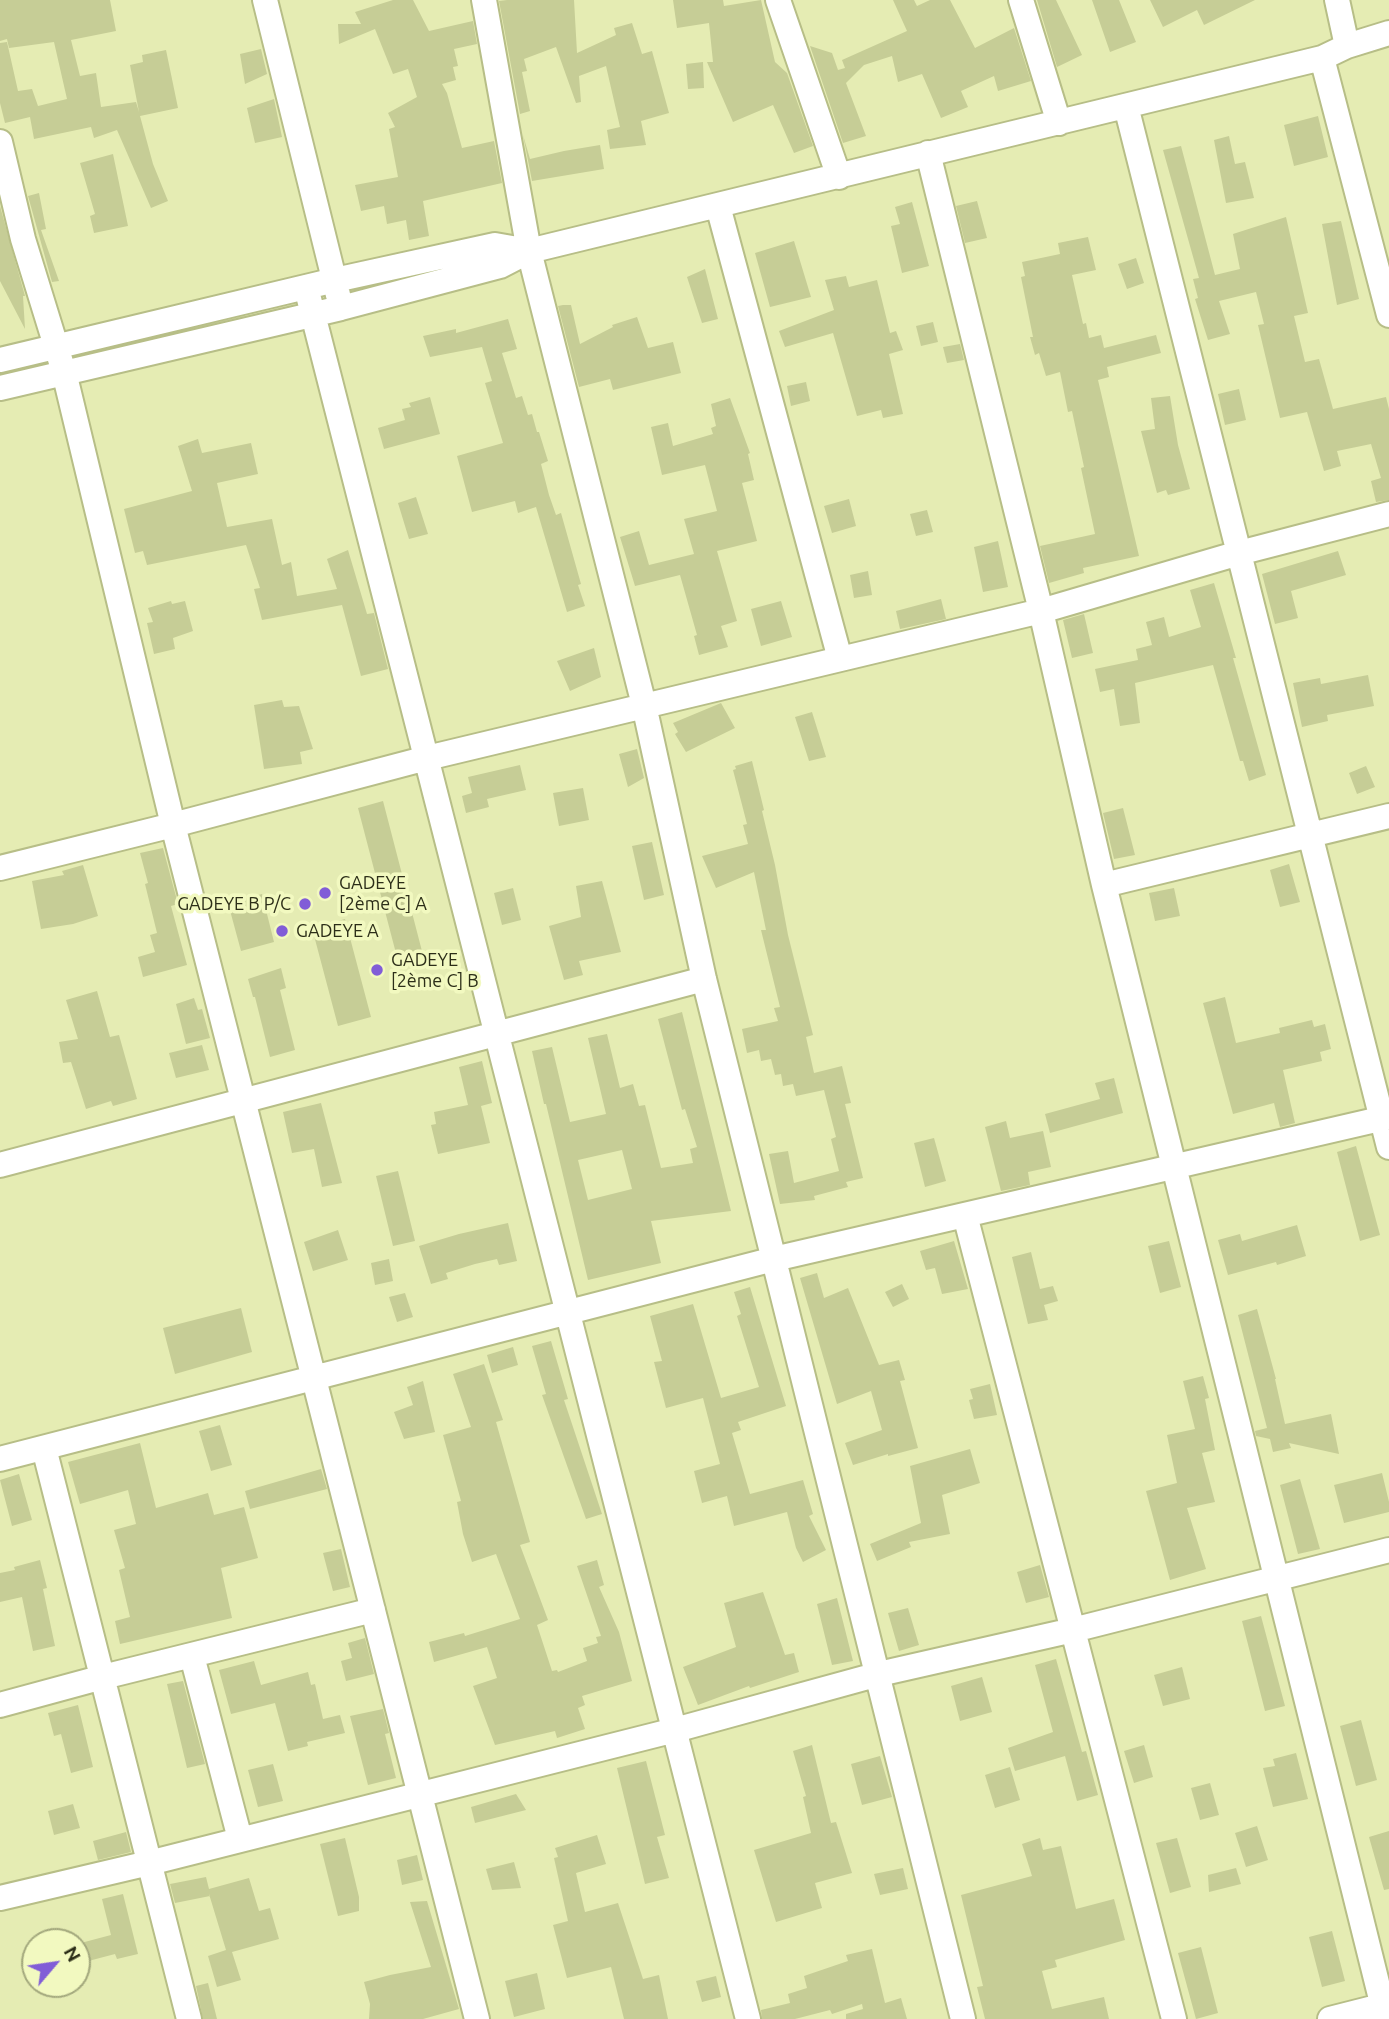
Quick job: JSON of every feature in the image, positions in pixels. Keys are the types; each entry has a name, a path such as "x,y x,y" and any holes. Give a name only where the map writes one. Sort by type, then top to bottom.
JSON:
{"street":[{"path":"265,0 341,307"},
{"path":"484,0 529,251 644,705 704,979 963,2019"},
{"path":"778,0 839,177"},
{"path":"1021,0 1059,122"},
{"path":"1337,0 1347,46"},
{"path":"0,388 312,315 500,266 529,251 1322,58 1347,46 1389,33"},
{"path":"1322,58 1389,315"},
{"path":"1126,106 1310,835 1385,1118 1389,1147"},
{"path":"0,142 23,239 64,373 173,825 477,2019"},
{"path":"928,153 1041,611 1104,885 1386,2010 1330,2019"},
{"path":"718,206 840,659"},
{"path":"0,360 335,280 495,245 529,251"},
{"path":"306,287 748,2019"},
{"path":"0,868 427,758 1041,611 1239,553 1389,514"},
{"path":"1104,885 1389,816"},
{"path":"0,1165 704,979"},
{"path":"0,1459 774,1259 1385,1118"},
{"path":"965,1215 1174,2019"},
{"path":"44,1448 189,2019"},
{"path":"0,1898 675,1730 878,1674 1073,1630 1389,1550"},
{"path":"0,1705 373,1610"},
{"path":"192,1656 240,1839"}],"building":[{"path":"0,0 110,0 116,31 71,40 80,76 96,73 101,107 136,102 139,112 130,65 143,62 142,55 166,50 178,108 140,116 153,164 168,201 151,208 117,130 94,138 91,127 34,139 30,117 5,123 0,103 0,43 7,42 18,91 32,89 38,106 67,99 54,42 9,48 7,39 0,41"},
{"path":"393,0 413,0 429,31 473,21 477,44 454,49 458,66 453,67 456,80 442,84 462,148 494,141 502,183 423,201 429,236 409,240 406,220 387,224 384,206 361,211 355,185 398,177 389,129 395,127 388,113 417,97 408,69 393,74 375,29 339,44 338,24 361,24 355,12"},
{"path":"574,0 577,53 616,35 614,28 632,23 642,54 652,51 669,113 641,121 646,145 610,149 607,130 620,127 606,66 579,76 581,102 576,103 556,47 524,59 527,71 522,72 530,111 520,114 499,1"},
{"path":"673,0 723,0 724,6 761,0 775,62 787,73 813,146 794,153 773,105 733,122 707,62 713,62 709,23 677,28"},
{"path":"893,0 914,0 917,6 930,0 950,0 975,48 1014,28 1031,81 998,91 994,76 961,91 968,107 941,118 922,74 898,82 892,56 864,65 846,83 866,136 843,143 810,46 832,53 838,70 845,68 842,60 907,31"},
{"path":"1037,0 1056,0 1082,55 1057,67"},
{"path":"1092,0 1119,0 1136,42 1110,52"},
{"path":"1150,0 1255,0 1204,25 1197,10 1163,27"},
{"path":"261,49 267,74 245,84 240,54"},
{"path":"703,62 704,88 688,89 686,64"},
{"path":"274,99 282,137 255,143 247,108"},
{"path":"1318,116 1328,157 1294,166 1284,125"},
{"path":"523,135 530,159 600,145 604,169 532,181"},
{"path":"1229,136 1235,164 1245,162 1254,198 1226,203 1214,140"},
{"path":"1181,146 1215,275 1240,269 1233,234 1286,217 1308,313 1294,316 1305,362 1319,359 1333,409 1386,397 1389,409 1389,500 1376,502 1371,481 1381,478 1371,444 1337,451 1341,466 1324,471 1307,412 1280,418 1258,325 1264,324 1256,292 1219,301 1230,334 1208,340 1195,299 1198,298 1193,279 1199,278 1163,150"},
{"path":"113,154 128,226 94,233 90,216 95,214 80,163"},
{"path":"39,193 46,229 41,230 59,281 52,282 28,196"},
{"path":"977,201 987,238 965,243 956,206"},
{"path":"912,202 929,266 902,273 891,226 900,224 895,207"},
{"path":"0,206 25,296 25,329 0,281"},
{"path":"1341,221 1359,299 1337,305 1322,224"},
{"path":"1088,237 1096,270 1072,275 1083,324 1086,323 1089,338 1101,335 1104,348 1156,335 1161,353 1107,367 1109,377 1098,380 1139,556 1083,568 1084,573 1049,583 1040,546 1095,534 1072,411 1068,412 1060,372 1046,376 1039,353 1035,355 1030,337 1033,337 1021,277 1025,276 1022,262 1060,254 1058,243"},
{"path":"794,241 811,297 770,307 755,253"},
{"path":"1136,258 1144,283 1127,289 1118,264"},
{"path":"705,269 718,319 702,323 687,277"},
{"path":"846,276 849,287 877,280 890,333 896,331 903,350 889,354 903,414 883,418 881,410 857,416 833,333 785,347 779,331 834,310 825,280"},
{"path":"571,305 580,344 613,327 612,325 637,317 648,348 673,342 681,373 613,390 610,379 579,387 558,306"},
{"path":"508,319 517,349 502,353 516,398 522,396 528,415 532,414 539,432 548,461 541,464 549,495 556,515 561,513 581,584 578,585 585,606 567,612 536,507 518,513 515,501 472,512 457,456 503,443 485,383 492,381 482,347 430,357 423,336 456,329 456,333"},
{"path":"933,322 938,342 921,346 916,326"},
{"path":"960,344 964,360 947,363 943,347"},
{"path":"806,382 810,401 791,406 787,386"},
{"path":"1239,389 1246,420 1225,425 1218,394"},
{"path":"1170,396 1178,445 1190,489 1168,495 1166,490 1157,493 1141,431 1155,429 1151,398"},
{"path":"430,397 440,434 384,449 378,428 405,420 402,409 411,407 409,403"},
{"path":"730,398 750,453 748,454 754,480 742,483 757,541 717,551 737,621 721,626 728,647 699,655 694,636 697,635 680,575 635,586 620,537 639,531 649,565 694,554 684,519 717,511 705,465 662,475 651,427 668,423 673,446 713,434 711,428 716,426 711,404"},
{"path":"198,439 202,453 251,443 258,474 217,483 227,527 272,519 282,565 291,562 297,596 337,589 327,559 348,550 367,614 374,613 388,669 361,676 342,605 262,620 254,589 260,588 246,545 147,565 143,551 135,553 124,509 192,491 178,446"},
{"path":"416,497 428,534 409,539 398,503"},
{"path":"849,499 856,526 832,533 824,506"},
{"path":"927,510 933,532 916,536 910,514"},
{"path":"998,541 1008,587 983,592 974,547"},
{"path":"1338,551 1346,575 1291,591 1298,618 1275,624 1262,574"},
{"path":"868,571 872,595 854,598 850,575"},
{"path":"1214,583 1266,775 1249,781 1243,761 1240,761 1213,665 1135,683 1140,723 1120,726 1114,689 1100,692 1095,669 1138,660 1136,649 1152,645 1146,622 1164,617 1169,637 1201,627 1190,590"},
{"path":"941,599 946,619 900,629 896,611"},
{"path":"171,601 172,604 185,601 193,631 173,638 175,649 154,654 147,623 153,622 148,608"},
{"path":"781,601 792,637 761,646 751,609"},
{"path":"1084,614 1093,653 1072,658 1063,620"},
{"path":"594,648 601,677 570,691 557,661"},
{"path":"1368,675 1374,706 1327,715 1328,721 1302,727 1293,683 1320,678 1321,684"},
{"path":"282,700 284,707 299,706 313,749 300,752 302,764 264,769 254,705"},
{"path":"721,703 735,728 686,752 675,734 678,732 673,723"},
{"path":"812,712 826,757 809,761 795,717"},
{"path":"637,749 644,778 628,787 619,754"},
{"path":"752,761 788,935 813,1035 806,1037 814,1073 842,1066 851,1103 845,1104 863,1178 846,1182 848,1187 814,1196 815,1200 780,1204 769,1154 788,1151 794,1183 839,1171 831,1139 836,1137 824,1090 796,1096 793,1084 783,1086 781,1074 775,1075 771,1059 761,1061 759,1050 747,1053 742,1029 778,1021 774,1008 780,1007 761,930 766,930 754,872 716,888 702,856 748,844 743,825 747,824 733,770 736,769 735,766"},
{"path":"520,765 526,790 487,799 489,807 466,813 462,796 472,793 468,777"},
{"path":"1366,766 1375,787 1357,794 1349,773"},
{"path":"583,788 589,820 559,826 553,793"},
{"path":"383,801 423,955 398,961 358,808"},
{"path":"1123,808 1135,855 1114,859 1103,813"},
{"path":"652,842 664,895 644,900 632,846"},
{"path":"163,848 178,904 171,906 187,965 143,977 138,957 155,952 150,935 157,933 140,853"},
{"path":"1289,864 1300,902 1280,907 1270,870"},
{"path":"83,865 98,916 73,924 41,929 32,881 64,875 62,871"},
{"path":"602,881 621,952 579,961 583,975 564,980 549,926 581,917 576,886"},
{"path":"513,888 521,920 502,925 494,893"},
{"path":"1174,888 1180,916 1155,921 1149,893"},
{"path":"262,894 274,942 241,951 228,903"},
{"path":"345,919 371,1017 338,1026 312,928"},
{"path":"281,968 286,988 280,990 295,1050 270,1057 248,979"},
{"path":"97,991 110,1037 119,1035 137,1099 113,1106 111,1101 86,1109 71,1062 63,1063 59,1042 78,1039 66,1000"},
{"path":"1225,997 1236,1043 1280,1033 1279,1028 1312,1020 1314,1027 1325,1024 1331,1049 1320,1052 1322,1061 1283,1070 1295,1123 1280,1127 1274,1103 1233,1114 1203,1003"},
{"path":"194,998 198,1010 202,1009 210,1038 186,1044 176,1004"},
{"path":"682,1012 731,1211 651,1221 661,1263 588,1280 532,1051 552,1047 570,1122 606,1114 588,1038 607,1034 620,1088 633,1084 639,1106 645,1105 661,1168 693,1163 690,1149 697,1147 685,1109 682,1110 658,1019","holes":["622,1150 632,1189 588,1200 578,1160"]},
{"path":"202,1045 209,1070 176,1078 169,1053"},
{"path":"482,1061 492,1103 481,1106 490,1143 438,1154 431,1125 436,1124 434,1112 468,1105 459,1067"},
{"path":"1114,1078 1123,1113 1050,1133 1045,1114 1100,1099 1095,1083"},
{"path":"321,1103 342,1183 322,1187 314,1149 292,1153 283,1112"},
{"path":"1006,1121 1010,1138 1043,1131 1051,1167 1028,1172 1030,1185 1001,1191 985,1127"},
{"path":"934,1138 946,1181 925,1187 914,1143"},
{"path":"1356,1146 1380,1235 1360,1241 1337,1152"},
{"path":"398,1171 415,1241 393,1246 376,1176"},
{"path":"508,1223 517,1261 499,1265 497,1259 475,1264 446,1273 448,1279 431,1284 419,1246"},
{"path":"1297,1225 1306,1256 1228,1275 1218,1240 1240,1234 1242,1241"},
{"path":"338,1230 348,1260 313,1271 304,1242"},
{"path":"954,1241 968,1289 942,1294 935,1268 926,1270 920,1251"},
{"path":"1169,1241 1181,1287 1160,1293 1148,1246"},
{"path":"1031,1252 1040,1289 1053,1286 1058,1301 1044,1305 1048,1320 1028,1324 1012,1257"},
{"path":"389,1259 393,1281 375,1285 371,1263"},
{"path":"817,1273 824,1298 848,1288 879,1365 899,1360 905,1380 900,1381 918,1448 853,1465 845,1443 882,1430 871,1391 837,1404 800,1278"},
{"path":"902,1284 909,1299 893,1307 885,1292"},
{"path":"750,1287 786,1406 738,1422 741,1430 732,1433 750,1494 803,1480 813,1514 809,1516 826,1550 803,1562 796,1548 787,1512 734,1526 727,1496 702,1503 694,1471 720,1464 703,1398 666,1408 654,1362 662,1361 650,1316 693,1304 721,1398 759,1387 737,1316 741,1314 734,1292"},
{"path":"405,1293 413,1317 397,1322 389,1297"},
{"path":"241,1308 252,1352 175,1374 163,1328"},
{"path":"1257,1309 1285,1424 1331,1414 1339,1454 1289,1443 1291,1448 1273,1452 1270,1439 1256,1436 1255,1431 1267,1428 1238,1315"},
{"path":"551,1341 568,1399 564,1400 602,1514 586,1519 542,1395 546,1394 532,1346"},
{"path":"513,1347 518,1365 492,1373 487,1355"},
{"path":"484,1364 503,1420 496,1422 530,1542 520,1545 548,1620 537,1625 552,1671 558,1672 587,1661 583,1648 598,1643 596,1637 601,1636 577,1566 597,1560 604,1585 599,1587 619,1632 632,1681 582,1696 585,1705 578,1708 585,1729 557,1738 555,1731 495,1745 473,1686 497,1678 487,1647 434,1662 429,1642 464,1633 465,1636 520,1619 496,1554 472,1562 457,1502 461,1501 443,1435 471,1427 453,1374"},
{"path":"1203,1376 1209,1398 1205,1399 1215,1450 1202,1453 1215,1502 1187,1508 1206,1569 1170,1580 1146,1491 1177,1483 1167,1435 1195,1429 1183,1381"},
{"path":"423,1381 435,1432 404,1439 394,1412 413,1405 407,1387"},
{"path":"990,1384 997,1415 974,1419 969,1400 973,1399 970,1389"},
{"path":"220,1425 232,1465 211,1471 199,1431"},
{"path":"140,1443 156,1508 208,1493 214,1515 244,1507 258,1558 221,1568 232,1618 120,1644 115,1621 130,1617 119,1570 125,1568 114,1530 136,1524 128,1490 80,1504 68,1462"},
{"path":"970,1449 980,1483 942,1495 950,1534 909,1542 911,1547 877,1561 870,1544 921,1523 910,1466"},
{"path":"321,1469 327,1489 250,1509 245,1491"},
{"path":"1382,1473 1389,1512 1344,1523 1334,1485"},
{"path":"19,1474 32,1520 12,1526 0,1480"},
{"path":"1300,1479 1320,1549 1298,1554 1280,1485"},
{"path":"341,1549 350,1587 333,1591 323,1553"},
{"path":"40,1560 55,1646 33,1651 22,1597 0,1602 0,1573"},
{"path":"1040,1565 1049,1597 1026,1603 1017,1572"},
{"path":"763,1592 785,1655 794,1653 799,1672 750,1688 749,1686 698,1705 683,1667 736,1647 724,1603"},
{"path":"837,1598 853,1661 832,1665 817,1604"},
{"path":"908,1608 919,1645 899,1651 888,1613"},
{"path":"1261,1616 1285,1706 1265,1711 1242,1621"},
{"path":"365,1638 374,1674 346,1681 341,1661 352,1658 348,1643"},
{"path":"1056,1659 1082,1752 1086,1751 1098,1795 1077,1801 1065,1756 1015,1771 1008,1748 1053,1732 1035,1665"},
{"path":"254,1661 261,1685 308,1672 311,1685 315,1684 323,1719 340,1715 345,1733 307,1742 308,1746 288,1751 275,1703 231,1714 219,1670"},
{"path":"1182,1667 1190,1699 1163,1706 1154,1675"},
{"path":"982,1677 992,1712 960,1721 951,1686"},
{"path":"183,1681 205,1764 187,1768 167,1684"},
{"path":"78,1705 93,1767 71,1773 61,1734 54,1736 48,1713"},
{"path":"383,1709 389,1733 385,1734 396,1778 368,1785 350,1716"},
{"path":"1361,1720 1377,1780 1356,1786 1340,1726"},
{"path":"812,1745 831,1823 836,1822 852,1873 815,1883 822,1908 776,1922 754,1850 811,1833 803,1797 806,1796 793,1751"},
{"path":"1144,1745 1153,1777 1134,1783 1124,1751"},
{"path":"1296,1753 1308,1799 1273,1807 1263,1768 1275,1766 1273,1759"},
{"path":"880,1756 892,1797 862,1805 851,1764"},
{"path":"646,1761 665,1835 657,1837 669,1878 645,1884 617,1768"},
{"path":"273,1764 283,1801 258,1807 248,1770"},
{"path":"1010,1767 1020,1800 995,1808 985,1775"},
{"path":"1210,1783 1219,1815 1200,1820 1191,1788"},
{"path":"516,1794 526,1810 475,1823 471,1807"},
{"path":"73,1804 80,1828 54,1835 48,1811"},
{"path":"1257,1826 1268,1860 1246,1867 1235,1833"},
{"path":"1389,1831 1389,1889 1384,1890 1369,1837"},
{"path":"126,1832 131,1852 98,1860 93,1841"},
{"path":"597,1835 606,1864 576,1873 585,1912 618,1903 643,1979 659,1975 668,2019 624,2019 611,1967 567,1978 553,1925 568,1921 554,1858 558,1857 555,1848"},
{"path":"345,1838 359,1897 359,1911 338,1916 320,1844"},
{"path":"1040,1838 1043,1850 1061,1846 1076,1909 1114,1899 1125,1940 1055,1960 1057,1967 1042,1971 1052,2009 1104,1997 1109,2019 985,2019 977,1987 983,1986 961,1895 1032,1876 1022,1844"},
{"path":"1177,1838 1191,1887 1170,1893 1156,1843"},
{"path":"417,1855 423,1880 402,1885 397,1860"},
{"path":"514,1862 521,1888 492,1890 486,1869"},
{"path":"903,1868 908,1889 880,1895 874,1874"},
{"path":"1236,1868 1241,1884 1209,1892 1208,1875"},
{"path":"206,1877 209,1889 249,1878 259,1911 270,1908 279,1939 232,1952 241,1980 217,1987 208,1956 226,1950 210,1896 175,1903 170,1884"},
{"path":"123,1894 138,1954 117,1959 115,1954 91,1960 91,1940 111,1935 102,1899"},
{"path":"427,1901 459,2009 423,2019 369,2019 370,2004 364,1982 431,1967 410,1902"},
{"path":"1332,1931 1345,1981 1322,1987 1309,1937"},
{"path":"1201,1947 1218,2013 1196,2019 1178,1953"},
{"path":"872,1949 885,2003 901,1998 907,2019 846,2019 846,2014 863,2009 862,2004 832,2014 830,2010 795,2019 762,2019 761,2010 790,2003 788,1994 807,1988 804,1976 848,1961 846,1955"},
{"path":"537,1973 545,2009 514,2017 505,1981"},
{"path":"716,1976 721,1997 702,2002 696,1981"},
{"path":"208,1983 217,2019 203,2019 196,1986"}],"place":[{"name":"GADEYE [2ème C] A","path":"325,893"},
{"name":"GADEYE B P/C","path":"305,904"},
{"name":"GADEYE A","path":"282,931"},
{"name":"GADEYE [2ème C] B","path":"377,970"}]}
